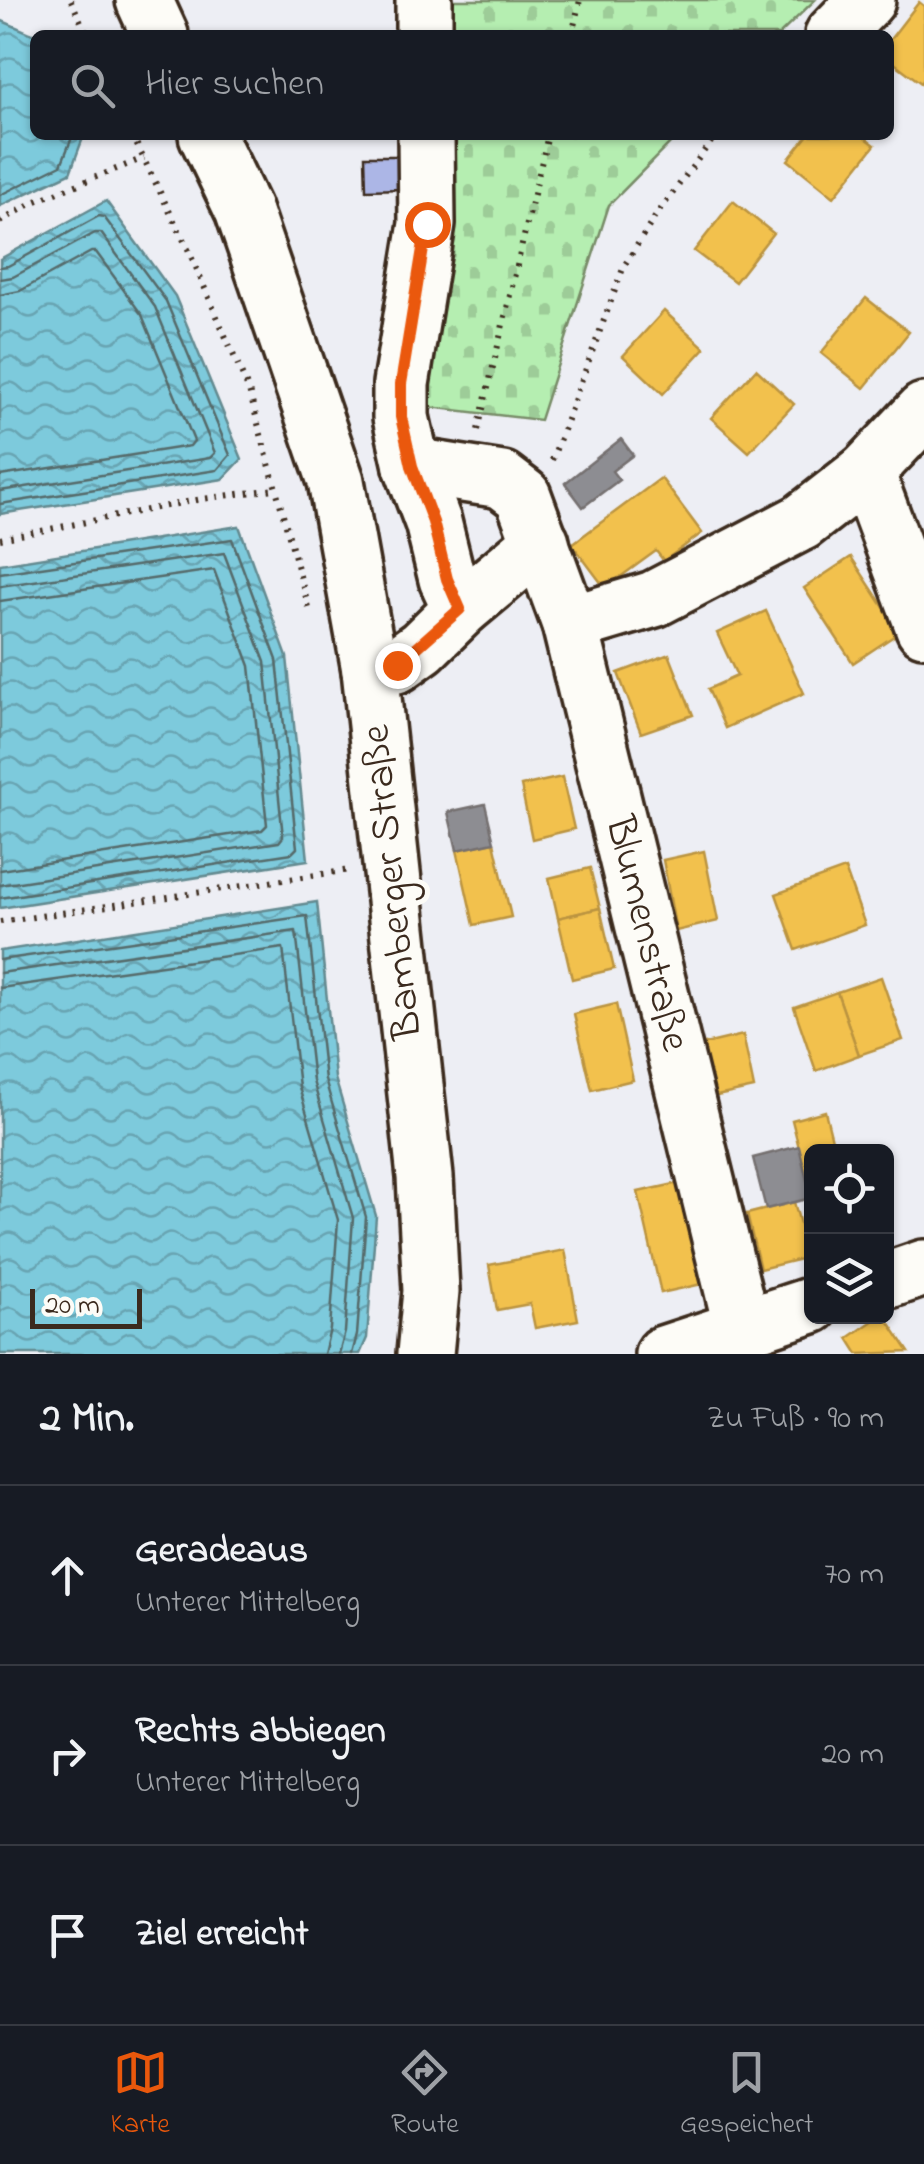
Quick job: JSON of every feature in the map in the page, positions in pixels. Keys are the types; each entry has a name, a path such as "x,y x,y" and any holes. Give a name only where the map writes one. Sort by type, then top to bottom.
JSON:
{"street":[{"path":"144,0 158,30"},
{"path":"424,0 424,30"},
{"path":"838,30 867,0"},
{"name":"Bamberger Straße","path":"209,140 242,210 336,482 370,670 425,1176 431,1292 425,1354"},
{"path":"426,140 427,224 401,384 401,417 412,466 460,609"},
{"path":"570,624 654,599 802,522 866,472 924,411"},
{"path":"370,670 397,665 460,609 532,519 502,480 412,466"},
{"path":"866,472 924,628"},
{"name":"Blumenstraße","path":"532,519 570,624 742,1328"},
{"path":"894,1278 924,1268"},
{"path":"663,1354 804,1308"}],"path":[{"path":"72,0 85,30"},
{"path":"573,30 580,0"},
{"path":"135,140 250,391 315,630"},
{"path":"467,475 547,140"},
{"path":"532,519 624,266 712,140"},
{"path":"0,222 36,201 144,158"},
{"path":"0,539 202,499 275,489"},
{"path":"0,922 392,865"}],"green space":[{"path":"447,0 815,0 784,30 447,30"},
{"path":"447,140 673,140 609,205 540,420 411,405"}],"water":[{"path":"0,20 30,33 30,140 82,140 70,173 0,206"},
{"path":"106,201 175,296 242,459 223,479 0,514 0,259"},
{"path":"239,526 287,657 308,860 0,908 0,564"},
{"path":"317,902 335,1078 376,1216 367,1338 360,1354 0,1354 0,951"}],"building: Wohnen":[{"path":"919,2 924,6 921,83 894,63 894,34"},
{"path":"804,140 868,140 875,145 834,197 788,160"},
{"path":"733,201 773,233 735,282 694,251"},
{"path":"866,298 909,332 864,388 821,353"},
{"path":"664,311 705,348 663,394 623,356"},
{"path":"756,369 794,404 749,452 711,418"},
{"path":"661,478 702,533 664,561 656,551 605,588 572,544"},
{"path":"851,557 900,632 853,663 804,588"},
{"path":"766,611 804,693 725,728 708,689 737,676 717,633"},
{"path":"669,654 693,715 641,733 618,673"},
{"path":"562,777 574,829 532,839 521,786"},
{"path":"494,842 511,917 474,925 457,850"},
{"path":"704,851 718,921 676,931 663,860"},
{"path":"590,868 600,908 558,918 549,878"},
{"path":"845,869 865,925 796,950 776,894"},
{"path":"600,908 614,969 572,979 558,918"},
{"path":"881,977 903,1040 859,1055 837,992"},
{"path":"837,992 859,1055 816,1071 794,1007"},
{"path":"616,1004 633,1080 592,1090 574,1014"},
{"path":"743,1035 754,1088 712,1097 701,1045"},
{"path":"825,1111 833,1144 804,1144 804,1167 792,1120"},
{"path":"679,1183 702,1284 661,1293 638,1192"},
{"path":"794,1202 804,1239 804,1258 760,1269 747,1214"},
{"path":"565,1250 578,1320 535,1328 530,1304 497,1310 489,1265"},
{"path":"868,1324 890,1324 909,1352 858,1354 848,1338"}],"building: Industrie":[{"path":"621,439 633,455 612,471 619,480 583,507 565,483"},
{"path":"485,804 494,842 457,850 448,812"},
{"path":"799,1146 804,1200 766,1209 753,1158"}],"building: Sonstige":[{"path":"365,156 404,156 404,189 366,190"}],"route":[{"path":"397,665 422,647 460,609 412,466 401,417 401,384 427,224"}]}
